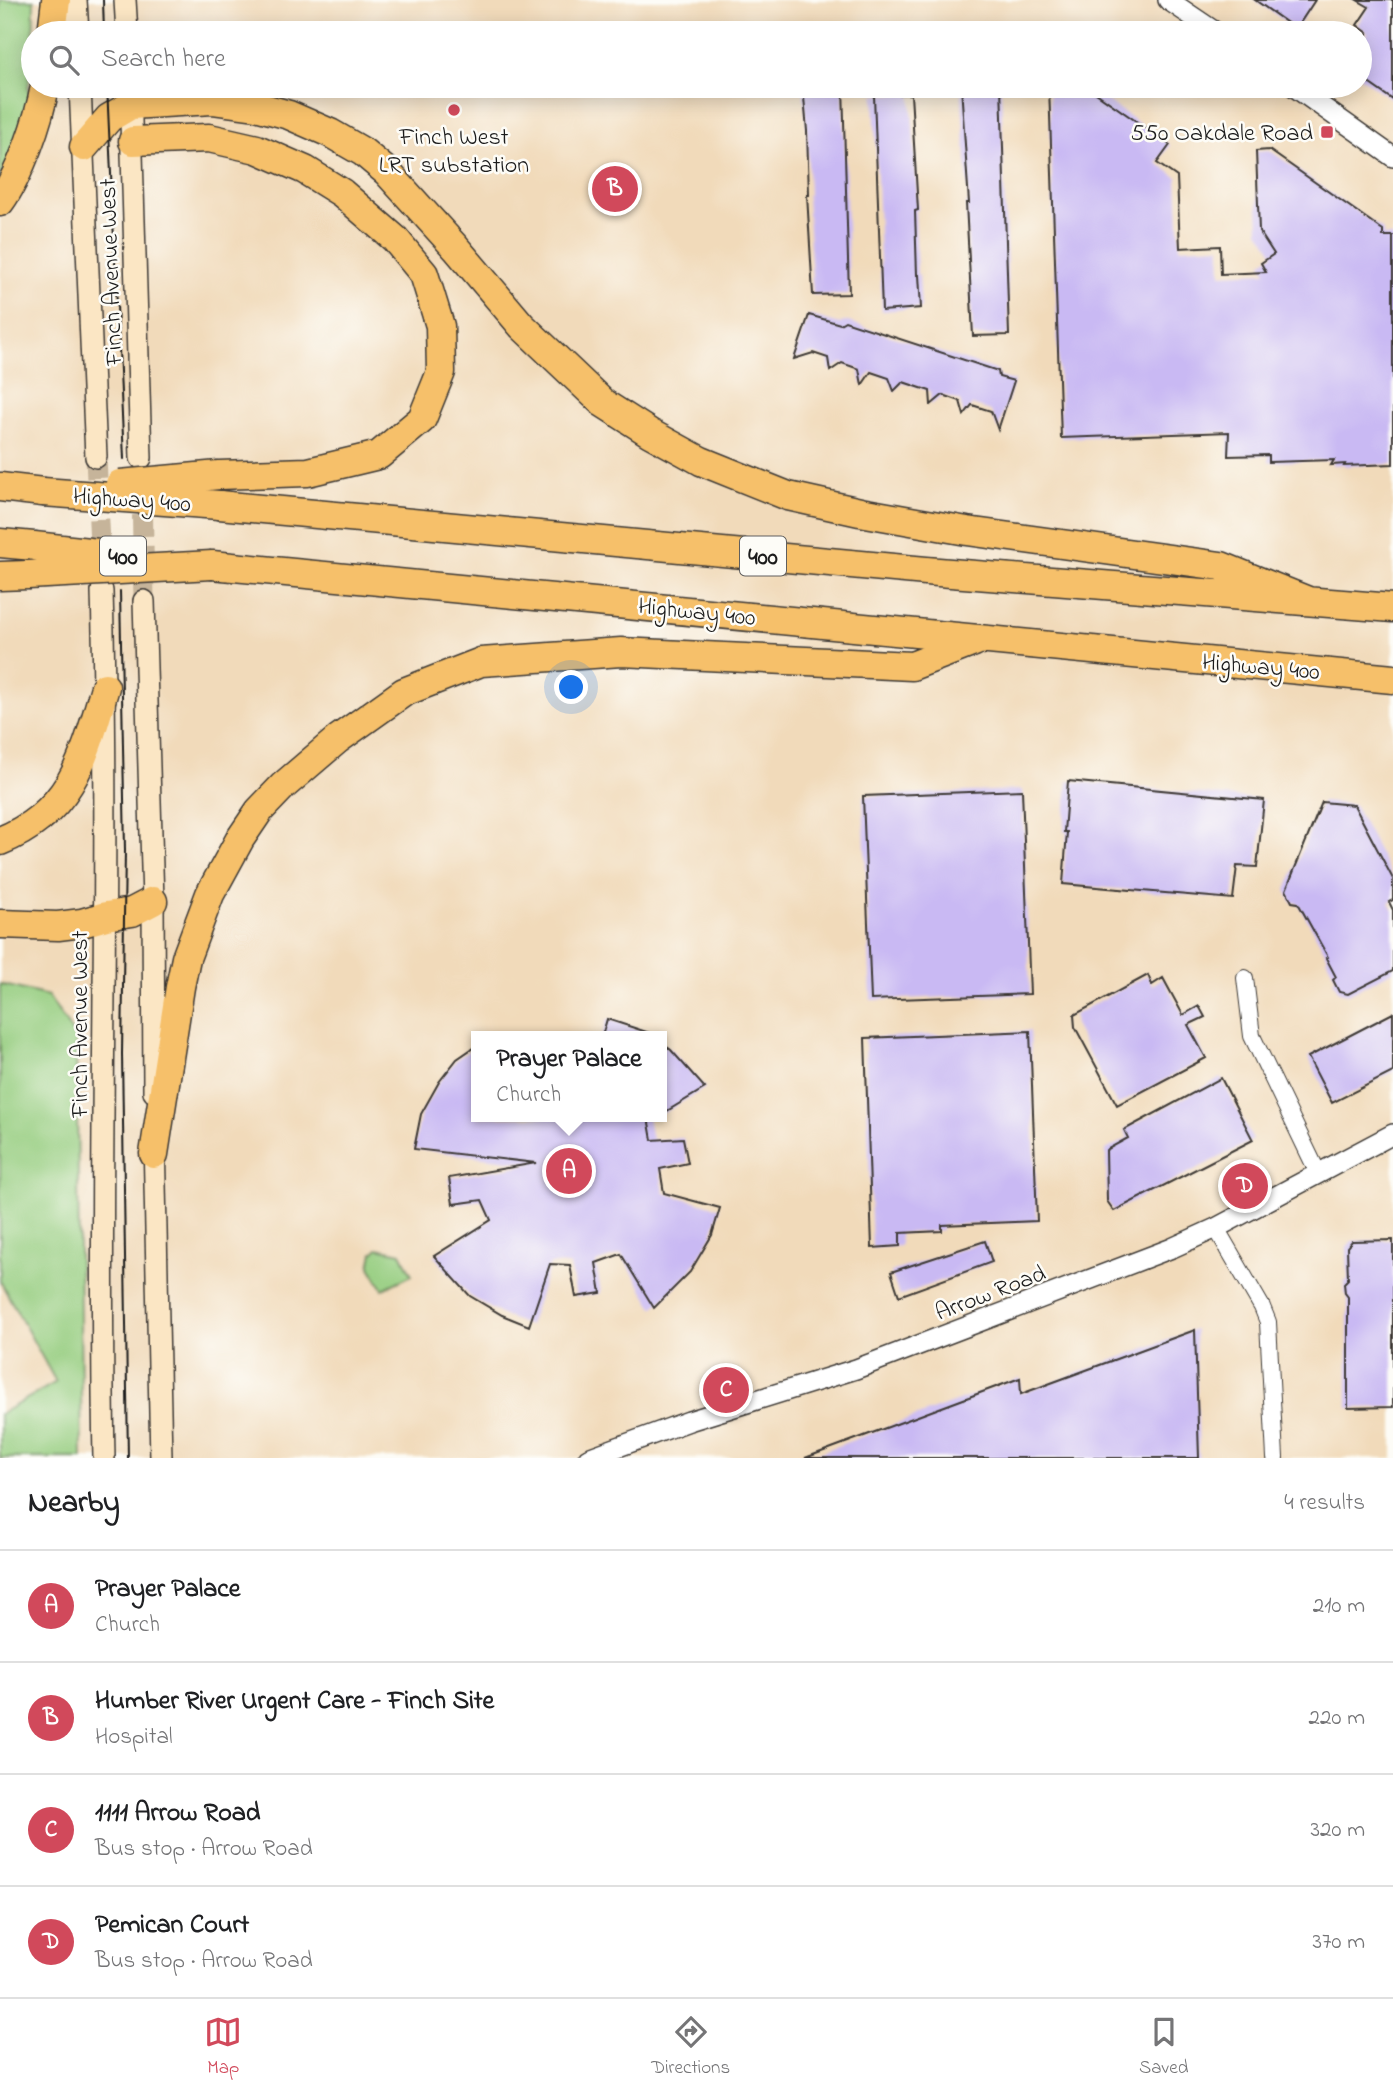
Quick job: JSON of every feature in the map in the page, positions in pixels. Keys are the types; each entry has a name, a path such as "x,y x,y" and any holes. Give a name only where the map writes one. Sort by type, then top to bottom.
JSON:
{"highway":[{"path":"53,21 56,0"},
{"path":"0,202 7,193 33,132 42,98"},
{"path":"84,147 127,98"},
{"path":"179,98 256,106 289,115 330,133 363,152 387,172 522,326 595,396 650,433 701,461 788,496 860,512 967,531 1221,566 1308,601"},
{"path":"43,492 219,475 309,472 379,455 422,419 440,372 440,326 424,274 395,240 342,193 305,170 257,149 209,138 133,141"},
{"name":"Highway 400","path":"0,487 926,571 1393,608"},
{"name":"Highway 400","path":"0,543 1393,679"},
{"path":"0,576 212,565"},
{"path":"154,1154 186,958 209,894 259,811 283,786 338,739 404,692 481,662 621,652 912,666 980,640"},
{"path":"0,841 19,833 41,818 72,782 86,753 105,687"},
{"path":"0,924 58,926 82,923 132,912 153,901"}],"main road":[{"path":"76,0 77,21"},
{"path":"125,0 126,21"},
{"name":"Finch Avenue West","path":"81,98 96,457"},
{"name":"Finch Avenue West","path":"130,98 142,457"},
{"name":"Finch Avenue West","path":"102,591 106,916 101,1317 104,1458"},
{"path":"144,601 153,901 154,1154 161,1458"}],"street":[{"path":"1168,0 1199,21"},
{"path":"1310,98 1393,157"},
{"path":"1245,978 1252,1036 1318,1173"},
{"name":"Arrow Road","path":"588,1458 690,1421 856,1369 1172,1248 1216,1228 1393,1134"},
{"path":"1216,1228 1268,1322 1275,1458"}],"green space":[{"path":"0,0 34,0 34,21 21,21 21,98 31,98 0,179"},
{"path":"0,984 48,996 76,1038 82,1458 0,1458 0,1414 56,1382 0,1281"},
{"path":"378,1248 401,1253 412,1275 383,1289 370,1267 373,1253"}],"building":[{"path":"1255,0 1315,0 1301,21 1285,21"},
{"path":"1357,0 1393,0 1393,100 1372,85 1372,21 1360,21 1369,7"},
{"path":"804,98 843,98 849,294 813,295 807,195"},
{"path":"874,98 911,98 918,210 915,211 917,275 921,308 882,311"},
{"path":"962,98 1001,98 1009,335 973,336 966,203 969,203"},
{"path":"1049,98 1103,98 1170,145 1157,163 1177,177 1180,248 1220,246 1221,274 1266,272 1261,263 1274,254 1259,231 1256,151 1269,150 1383,230 1383,236 1393,236 1393,464 1344,466 1345,464 1331,465 1334,460 1269,462 1269,455 1228,456 1229,432 1061,438"},
{"path":"809,315 840,324 845,321 998,371 999,377 1014,381 998,430 991,411 972,405 964,415 960,401 943,395 931,405 930,391 903,382 894,391 889,378 871,372 862,385 859,369 842,363 830,371 828,358 813,353 794,359"},
{"path":"1068,781 1264,800 1257,867 1237,866 1233,899 1063,884"},
{"path":"1022,790 1030,994 871,1000 863,796"},
{"path":"1322,802 1354,805 1393,879 1393,900 1389,902 1393,910 1393,971 1348,994 1339,992 1333,980 1336,977 1326,958 1328,957 1298,903 1292,902 1286,890"},
{"path":"1148,975 1152,985 1163,978 1183,1015 1199,1006 1205,1017 1188,1025 1206,1058 1117,1105 1075,1027 1074,1015"},
{"path":"1393,1013 1393,1072 1332,1103 1308,1057"},
{"path":"607,1019 644,1031 603,1031"},
{"path":"1030,1031 1037,1221 942,1225 942,1231 900,1233 900,1246 872,1248 865,1038"},
{"path":"667,1047 671,1050 705,1088 667,1111"},
{"path":"471,1049 471,1122 649,1122 652,1140 683,1138 688,1163 660,1169 664,1193 720,1208 712,1235 690,1272 654,1308 621,1254 596,1263 601,1293 576,1297 570,1265 550,1264 529,1326 502,1315 470,1296 434,1256 491,1220 482,1200 453,1204 449,1178 536,1163 414,1149 421,1114 439,1082 457,1059"},
{"path":"1221,1078 1253,1140 1114,1211 1107,1201 1106,1150 1128,1138 1124,1130"},
{"path":"1393,1240 1393,1407 1348,1408 1348,1297 1344,1283 1348,1279 1347,1247 1352,1241"},
{"path":"985,1241 992,1262 899,1296 891,1272"},
{"path":"1195,1330 1199,1458 805,1458 1020,1378 1021,1394"}],"tunnel":[{"path":"96,457 101,567"},
{"path":"142,484 144,601"}],"tram line":[{"path":"103,0 104,21"},
{"path":"108,98 124,459"},
{"path":"120,591 125,850 122,1054 128,1458"}],"place":[{"name":"Finch West LRT substation","path":"454,110"},
{"name":"550 Oakdale Road","path":"1327,132"},
{"name":"Humber River Urgent Care - Finch Site","path":"615,189"},
{"name":"Prayer Palace","path":"569,1171"},
{"name":"Pemican Court","path":"1245,1186"},
{"name":"1111 Arrow Road","path":"726,1390"}]}
